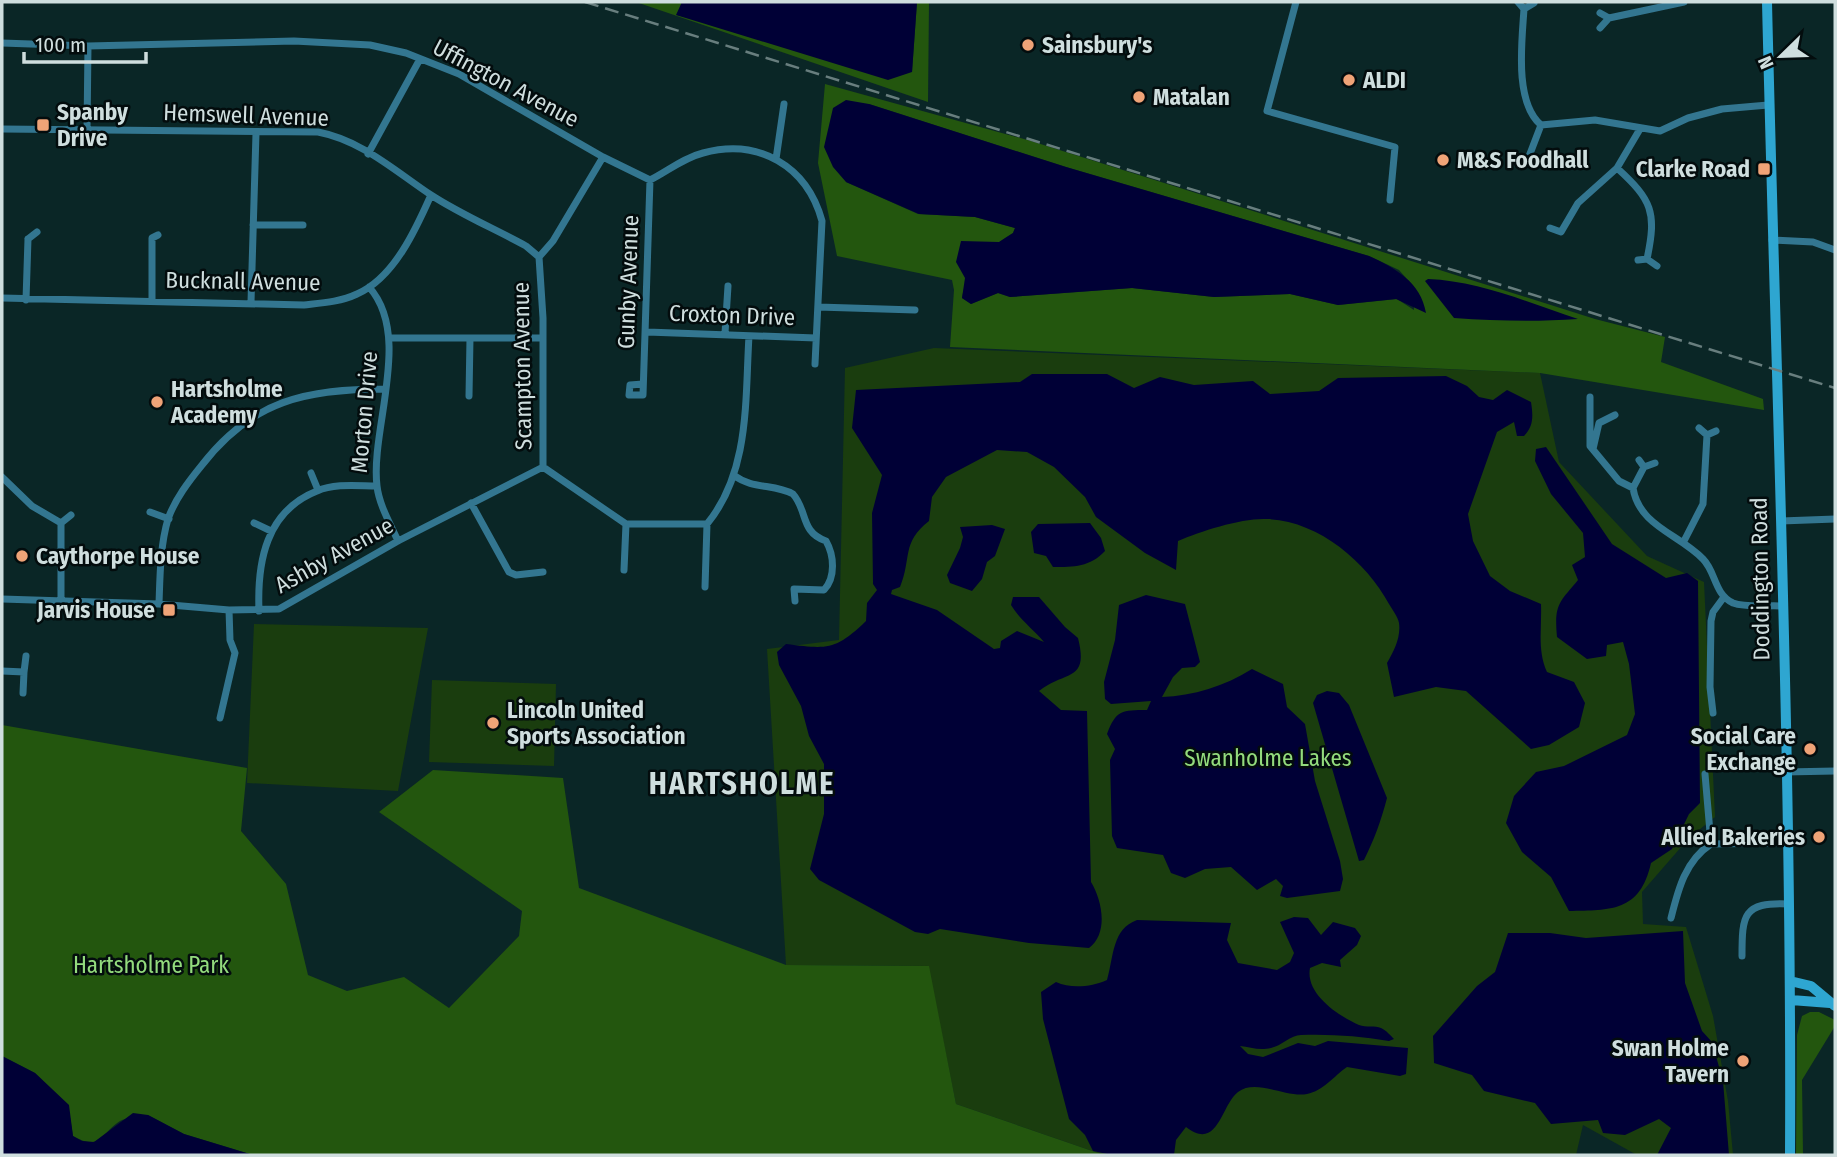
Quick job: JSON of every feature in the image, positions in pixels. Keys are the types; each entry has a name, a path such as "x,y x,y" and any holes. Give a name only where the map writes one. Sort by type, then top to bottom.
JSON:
{"main road":[{"name":"Doddington Road","path":"1766,2 1791,1000 1790,1155"},
{"path":"1790,981 1811,986 1833,1004"},
{"path":"1791,1000 1833,1004"}],"street":[{"path":"1296,2 1267,111 1395,147 1390,200"},
{"path":"1518,2 1524,9 1522,58 1526,105 1541,125"},
{"path":"1600,28 1609,18 1684,2"},
{"path":"1524,9 1534,3"},
{"path":"1600,13 1609,18"},
{"name":"Uffington Avenue","path":"2,43 88,46 245,40 370,45 420,59 459,74 603,157 650,180"},
{"path":"87,130 88,46"},
{"path":"368,153 420,59"},
{"path":"776,159 784,104"},
{"path":"1541,125 1595,120 1660,131 1688,118 1722,109 1768,104"},
{"path":"1528,159 1541,125"},
{"name":"Hemswell Avenue","path":"2,129 318,132 353,143 431,195 526,246 539,257"},
{"path":"1564,241 1561,232 1578,203 1617,168 1640,129"},
{"path":"251,302 256,133"},
{"path":"650,180 685,159 705,152 757,151 776,159 796,173 816,198 822,220 815,364"},
{"name":"Scampton Avenue","path":"543,467 543,338 539,257 553,241 603,157"},
{"path":"1617,168 1643,191 1650,208 1653,225 1647,259"},
{"name":"Gunby Avenue","path":"643,384 647,331 650,180"},
{"name":"Bucknall Avenue","path":"2,298 304,305 340,300 369,287 397,258 431,195"},
{"path":"253,225 303,225"},
{"path":"1550,228 1561,232"},
{"path":"21,232 28,239 26,299"},
{"path":"28,239 37,232"},
{"path":"144,233 155,236 152,300"},
{"path":"1772,240 1813,242 1835,250"},
{"path":"1638,260 1647,259 1657,266"},
{"path":"725,333 728,286"},
{"name":"Morton Drive","path":"369,287 384,312 389,338 377,486 398,541"},
{"path":"818,307 915,310"},
{"name":"Croxton Drive","path":"647,331 816,338"},
{"path":"705,587 707,524 721,506 735,476 742,434 748,336"},
{"path":"389,338 543,338"},
{"path":"469,396 470,338"},
{"path":"159,604 169,519 183,489 224,439 266,407 321,392 385,389"},
{"path":"1590,397 1589,438 1592,450 1619,481 1633,488"},
{"path":"1592,450 1600,424 1615,415"},
{"path":"1699,428 1707,435"},
{"path":"1707,435 1716,431"},
{"path":"1683,543 1703,505 1707,435"},
{"path":"1639,460 1644,467"},
{"path":"1655,463 1644,467 1633,488 1637,506 1646,517 1683,543 1707,565 1724,597 1744,605 1782,606"},
{"path":"543,467 626,524 707,524"},
{"name":"Ashby Avenue","path":"2,599 159,604 229,610 279,609 307,596 398,541 543,467"},
{"path":"311,473 318,490"},
{"path":"735,476 743,482 777,487 793,494 807,527 817,538 826,541 832,551 829,584 824,590 794,589 795,601"},
{"path":"2,477 32,506 61,523"},
{"path":"258,611 259,573 271,531 291,506 318,490 377,486"},
{"path":"471,503 509,572 516,575 543,572"},
{"path":"150,512 169,519"},
{"path":"61,523 71,515"},
{"path":"1781,521 1835,519"},
{"path":"61,523 61,601"},
{"path":"254,523 271,531"},
{"path":"624,570 626,524"},
{"path":"1713,713 1710,687 1711,621 1713,612 1724,597"},
{"path":"220,718 235,653 230,640 229,610"},
{"path":"23,693 26,656"},
{"path":"2,671 23,673"},
{"path":"1784,772 1835,771"},
{"path":"1705,774 1711,844"},
{"path":"1671,918 1687,869 1701,851 1711,844 1786,843"},
{"path":"1742,956 1745,917 1753,908 1763,903 1788,904"}],"green space":[{"path":"636,2 682,2 677,15 912,72 917,2 929,2 928,102"},
{"path":"825,84 1031,141 1595,319 1665,337 1661,362 1763,399 1764,410 1540,373 950,347 954,290 952,280 837,256 818,163","holes":["869,104 1066,167 1369,256 1399,270 1414,287 1414,310 1397,299 1338,305 1290,294 1214,297 1132,288 1010,297 998,293 971,304 962,298 973,269 987,253 1013,233 1015,228 975,217 918,214 846,182"]},
{"name":"Swanholme Lakes","path":"934,348 1540,373 1559,462 1647,556 1704,582 1715,817 1689,838 1642,892 1643,924 1686,927 1713,1016 1728,1101 1733,1155 1637,1155 1583,1125 1576,1155 1104,1155 956,1104 928,966 786,965 767,649 839,640 845,368"},
{"path":"254,624 428,628 398,791 247,783"},
{"name":"Lincoln United Sports Association","path":"432,680 556,684 554,766 429,762"},
{"name":"Hartsholme Park","path":"2,725 247,768 241,831 286,884 308,975 347,991 404,977 449,1008 519,936 522,911 379,812 433,770 563,778 579,888 786,965 929,966 956,1104 1104,1155 253,1155 184,1134 148,1115 120,1121 95,1141 82,1140 73,1136 68,1105 35,1073 2,1056"},
{"path":"1819,1012 1835,1020 1835,1026 1802,1080 1803,1155 1796,1155 1797,1035 1802,1016"}],"shaded area":[{"path":"682,2 917,2 912,72 888,80 676,15"},
{"path":"846,100 869,104 1066,167 1369,256 1397,271 1413,285 1426,313 1396,299 1338,305 1290,294 1214,297 1132,288 1010,297 998,293 971,304 962,298 965,278 956,262 961,241 999,242 1013,233 1015,228 975,217 919,214 846,182 833,167 824,147 833,108"},
{"path":"1428,279 1485,288 1578,319 1516,321 1454,318 1425,281"},
{"path":"1032,374 1107,374 1134,388 1160,377 1194,385 1253,381 1270,394 1319,391 1338,378 1446,376 1467,386 1479,397 1493,400 1507,390 1531,402 1532,420 1524,436 1517,436 1514,422 1497,432 1468,514 1473,541 1490,576 1510,591 1541,604 1541,647 1544,664 1547,672 1574,682 1585,703 1579,727 1549,745 1531,749 1466,691 1436,687 1394,697 1387,663 1398,639 1397,618 1367,573 1353,558 1321,535 1285,521 1256,519 1234,523 1178,541 1176,570 1145,553 1096,517 1085,497 1054,467 1027,452 997,450 946,477 932,497 929,521 920,529 911,544 900,587 892,590 891,594 937,610 994,649 1000,648 1001,641 1017,631 1044,642 1011,605 1013,597 1039,597 1078,638 1081,652 1078,669 1039,691 1061,710 1087,711 1091,882 1102,916 1099,934 1089,948 1029,943 940,929 928,934 915,932 819,880 810,869 824,814 824,764 809,736 801,706 779,665 777,652 786,644 821,647 838,643 866,621 867,603 877,590 873,584 872,513 882,475 852,428 856,390 1020,382"},
{"path":"1546,447 1612,544 1666,578 1687,573 1698,581 1700,803 1689,814 1672,849 1651,863 1639,891 1622,905 1598,910 1569,911 1551,877 1522,852 1506,823 1514,796 1536,772 1564,766 1627,735 1635,714 1629,664 1623,642 1607,645 1606,656 1587,659 1557,637 1556,617 1559,605 1578,580 1572,565 1585,557 1583,533 1551,494 1535,461 1536,449"},
{"path":"1090,523 1101,538 1105,551 1094,560 1075,566 1053,567 1046,556 1034,553 1031,532 1038,524"},
{"path":"992,525 1005,529 995,556 987,562 982,579 972,591 950,583 947,575 963,537 960,527"},
{"path":"1146,595 1185,604 1200,662 1195,667 1182,668 1173,677 1162,697 1208,689 1252,669 1283,684 1287,707 1305,724 1315,781 1340,861 1343,879 1340,891 1287,898 1280,896 1283,886 1276,879 1257,890 1231,867 1205,869 1185,878 1171,873 1163,855 1117,848 1112,836 1110,760 1115,749 1107,734 1121,713 1147,710 1151,701 1111,704 1105,699 1104,682 1115,640 1119,605"},
{"path":"1327,691 1339,693 1349,705 1387,798 1364,860 1359,861 1313,703 1317,695"},
{"path":"1294,917 1308,918 1321,935 1333,922 1355,928 1361,936 1357,945 1340,960 1341,967 1322,963 1310,968 1313,987 1325,1003 1342,1016 1362,1026 1381,1028 1394,1039 1389,1041 1301,1035 1267,1049 1240,1046 1248,1054 1263,1057 1298,1043 1315,1046 1328,1041 1408,1048 1406,1074 1400,1076 1347,1067 1323,1087 1307,1094 1245,1088 1232,1098 1212,1130 1205,1134 1186,1127 1176,1140 1174,1155 1112,1155 1093,1151 1085,1135 1069,1119 1043,1019 1041,992 1056,982 1081,986 1107,980 1118,937 1129,924 1137,920 1231,923 1227,940 1238,963 1277,970 1290,962 1294,953 1280,922"},
{"path":"1683,931 1685,983 1702,1031 1712,1042 1723,1081 1729,1155 1657,1155 1671,1128 1659,1119 1625,1135 1603,1133 1598,1120 1551,1124 1535,1103 1484,1091 1472,1075 1434,1063 1433,1036 1477,986 1495,972 1508,933 1550,933 1586,938"},
{"path":"2,1056 35,1073 69,1105 73,1136 82,1141 94,1142 133,1113 148,1115 184,1134 253,1155 2,1155"}],"railway":[{"path":"585,2 1835,388"}],"place":[{"name":"Sainsbury's","path":"1028,45"},
{"name":"ALDI","path":"1349,80"},
{"name":"Matalan","path":"1139,97"},
{"name":"Spanby Drive","path":"43,125"},
{"name":"M&S Foodhall","path":"1443,160"},
{"name":"Clarke Road","path":"1764,169"},
{"name":"Hartsholme Academy","path":"157,402"},
{"name":"Caythorpe House","path":"22,556"},
{"name":"Jarvis House","path":"169,610"},
{"name":"Lincoln United Sports Association","path":"493,723"},
{"name":"Social Care Exchange","path":"1810,749"},
{"name":"Allied Bakeries","path":"1819,837"},
{"name":"Swan Holme Tavern","path":"1743,1061"}],"district":[{"name":"HARTSHOLME","path":"742,784"}]}
